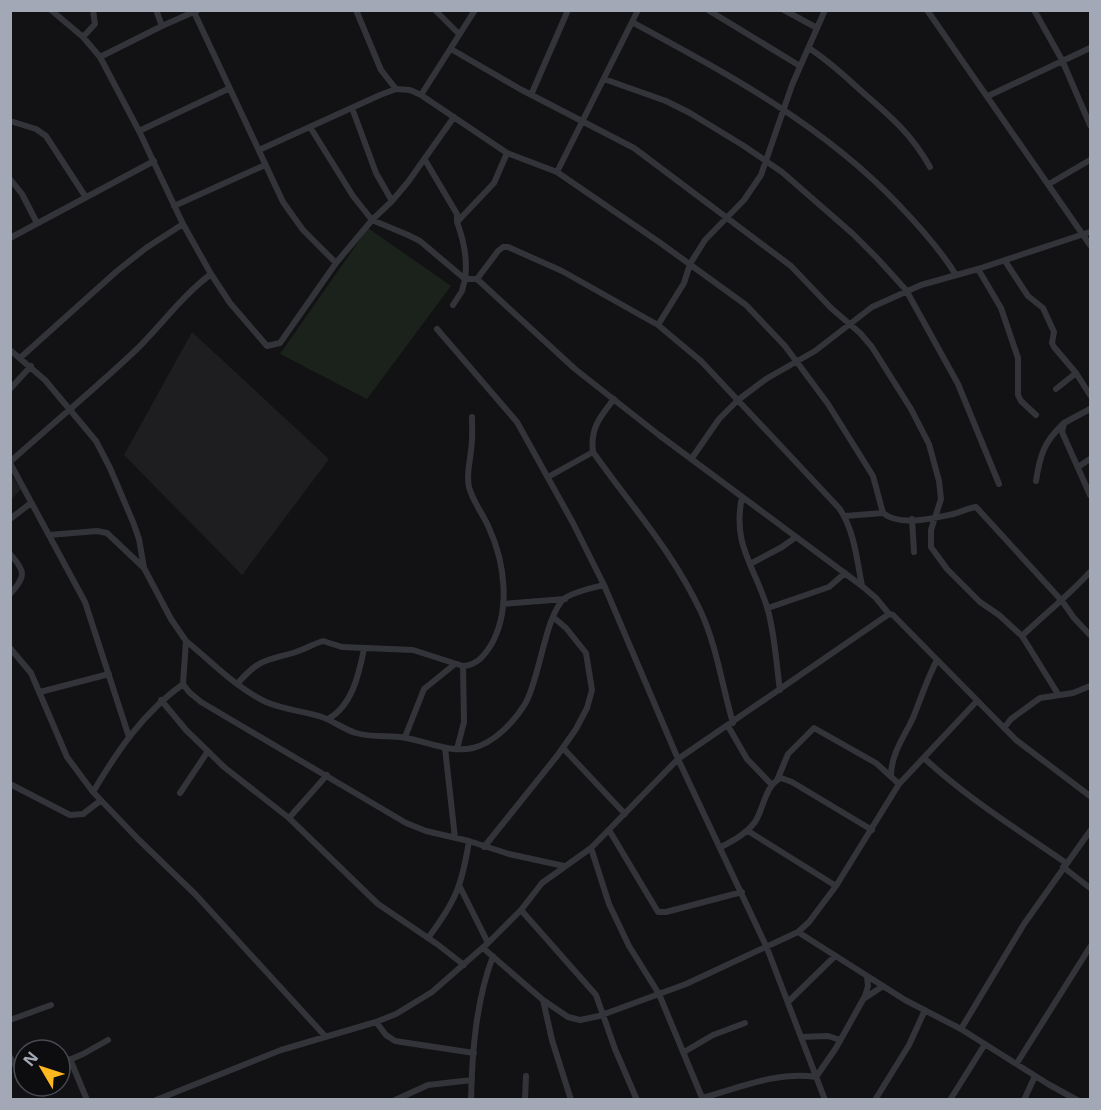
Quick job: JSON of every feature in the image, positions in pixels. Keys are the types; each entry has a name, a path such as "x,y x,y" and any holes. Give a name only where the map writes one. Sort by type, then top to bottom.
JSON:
{"street":[{"path":"51,10 83,37 100,57 140,131 183,224 211,274 252,330 267,346 280,343 336,263 372,220 392,201 425,160 454,117"},
{"path":"83,37 95,24 93,10"},
{"path":"156,10 162,26"},
{"path":"356,10 381,70 396,88"},
{"path":"435,10 459,34"},
{"path":"421,95 475,10"},
{"path":"531,95 568,10"},
{"path":"556,172 638,10"},
{"path":"708,10 800,66"},
{"path":"784,10 817,28"},
{"path":"658,325 684,283 690,264 705,240 753,189 767,161 783,109 825,10"},
{"path":"927,10 1049,184 1087,233 1090,245"},
{"path":"1034,10 1062,60 1090,125"},
{"path":"100,57 196,11 228,89 259,150 274,187 308,236 336,263"},
{"path":"632,22 732,76 838,148 880,184 930,238 956,275"},
{"path":"809,48 829,62 897,122 917,145 930,167"},
{"path":"988,96 1090,48"},
{"path":"451,49 531,95 634,148 802,276 848,324 860,333 872,347 924,432 932,455 941,499 931,530 931,547 947,569 980,602 999,615 1022,636 1058,694"},
{"path":"604,79 652,95 683,109 724,133 767,161 853,234 906,290 966,400 999,484"},
{"path":"259,150 396,88 410,90 421,95 507,153 556,172 746,305 771,330 798,362 828,404 868,467 883,513"},
{"path":"140,131 228,89"},
{"path":"352,108 376,173 392,201"},
{"path":"10,121 36,129 46,136 85,196"},
{"path":"310,127 353,196 372,220 420,242 465,279 477,279 575,369 862,586 1004,728 1037,757 1090,796"},
{"path":"458,222 494,183 507,153"},
{"path":"425,160 457,214 464,240 467,267 465,279 462,291 453,305"},
{"path":"1049,184 1090,160"},
{"path":"10,238 154,161"},
{"path":"174,206 265,165"},
{"path":"10,179 22,194 37,223"},
{"path":"20,358 117,271 146,248 183,224"},
{"path":"692,458 719,419 738,400 766,379 798,362 829,341 872,307 906,290 1005,261 1087,233"},
{"path":"477,279 498,251 502,247 508,247 561,271 658,325 701,362 845,516 862,586"},
{"path":"1005,261 1028,296 1043,308 1054,332 1052,340 1054,347 1076,373 1090,395"},
{"path":"978,269 1001,308 1018,358 1018,395 1036,415"},
{"path":"129,737 85,602 10,463 71,411 151,335 193,289 211,274"},
{"path":"437,329 517,422 604,585 678,759 767,948 825,1100"},
{"path":"10,350 31,366 61,397 96,441 140,539 144,568"},
{"path":"10,389 31,366"},
{"path":"1056,389 1076,373"},
{"path":"614,399 594,428 593,452 658,537 701,612 713,643 730,724 747,759 772,785"},
{"path":"1036,481 1049,437 1064,423 1090,409"},
{"path":"238,683 262,661 302,650 322,641 342,647 413,650 463,666 471,666 479,661 498,630 503,604 502,572 497,548 473,498 469,484 472,417"},
{"path":"1064,423 1063,436 1090,495"},
{"path":"548,477 593,452"},
{"path":"1078,467 1090,459"},
{"path":"742,497 739,530 768,608 780,690"},
{"path":"10,519 31,503"},
{"path":"845,516 883,513 891,518 912,519 937,517 976,507 1090,635"},
{"path":"912,519 914,552"},
{"path":"49,535 97,531 107,533 144,568 171,620 186,641 238,683 266,702 328,719 355,733 405,737 445,748 473,748 498,735 524,705 533,687 554,617 565,599 573,594 604,585"},
{"path":"750,564 796,537"},
{"path":"10,554 23,569 21,579 10,594"},
{"path":"768,608 830,587 845,573"},
{"path":"1022,636 1090,573"},
{"path":"503,604 565,599"},
{"path":"156,1100 249,1062 325,1036 376,1022 412,1005 432,992 486,945 521,910 542,883 591,848 678,759 889,614"},
{"path":"484,847 563,748 587,708 592,690 586,653 554,617"},
{"path":"186,641 183,684 189,692 201,702 327,775 385,812 406,824 426,831 469,841 509,854 564,866"},
{"path":"328,719 340,711 350,695 364,649"},
{"path":"12,653 26,664 67,757 100,801 196,895 325,1036"},
{"path":"891,776 895,753 913,718 926,681 937,660"},
{"path":"405,737 424,689 455,664"},
{"path":"457,749 464,722 463,666"},
{"path":"40,692 109,674"},
{"path":"93,792 129,737 161,700 183,684"},
{"path":"1004,728 1011,719 1040,698 1073,693 1090,686"},
{"path":"161,700 208,751 240,781 289,818 378,904 464,965"},
{"path":"460,886 493,956 543,1000 573,1019 584,1020 604,1014 659,994 767,948 798,932 836,886 899,784 976,702"},
{"path":"721,847 748,831 778,778 788,754 813,728 868,758 899,784"},
{"path":"445,748 455,838"},
{"path":"563,748 625,814"},
{"path":"180,792 208,751"},
{"path":"924,758 947,779 1064,865 1090,888"},
{"path":"289,818 327,775"},
{"path":"778,778 792,782 872,830"},
{"path":"10,784 70,815 83,814 100,801"},
{"path":"609,830 642,882 657,912 666,912 742,892"},
{"path":"748,831 836,886"},
{"path":"962,1029 1002,957 1064,865 1090,831"},
{"path":"428,938 450,907 460,886 469,841"},
{"path":"591,848 616,919 629,946 659,994 702,1099 780,1076 816,1077"},
{"path":"521,910 596,995 637,1100"},
{"path":"798,932 867,977 962,1029 1077,1100"},
{"path":"1017,1064 1090,947"},
{"path":"471,1100 480,1003 493,956"},
{"path":"788,1002 836,956"},
{"path":"816,1077 864,998 868,986 867,977"},
{"path":"864,998 883,986"},
{"path":"543,1000 552,1040 571,1100"},
{"path":"10,1020 51,1005"},
{"path":"875,1100 909,1045 925,1010"},
{"path":"376,1022 386,1035 395,1041 474,1053"},
{"path":"684,1052 713,1035 745,1023"},
{"path":"801,1037 828,1036 840,1040"},
{"path":"72,1058 108,1040"},
{"path":"951,1100 985,1044"},
{"path":"72,1064 87,1100"},
{"path":"525,1100 526,1076"},
{"path":"1024,1100 1035,1076"},
{"path":"395,1100 428,1085 472,1080"}],"shaded area":[{"path":"368,228 451,286 367,399 280,354"},
{"path":"192,332 329,459 242,575 124,455"},
{"path":"10,473 21,489 11,500 10,500"}]}
